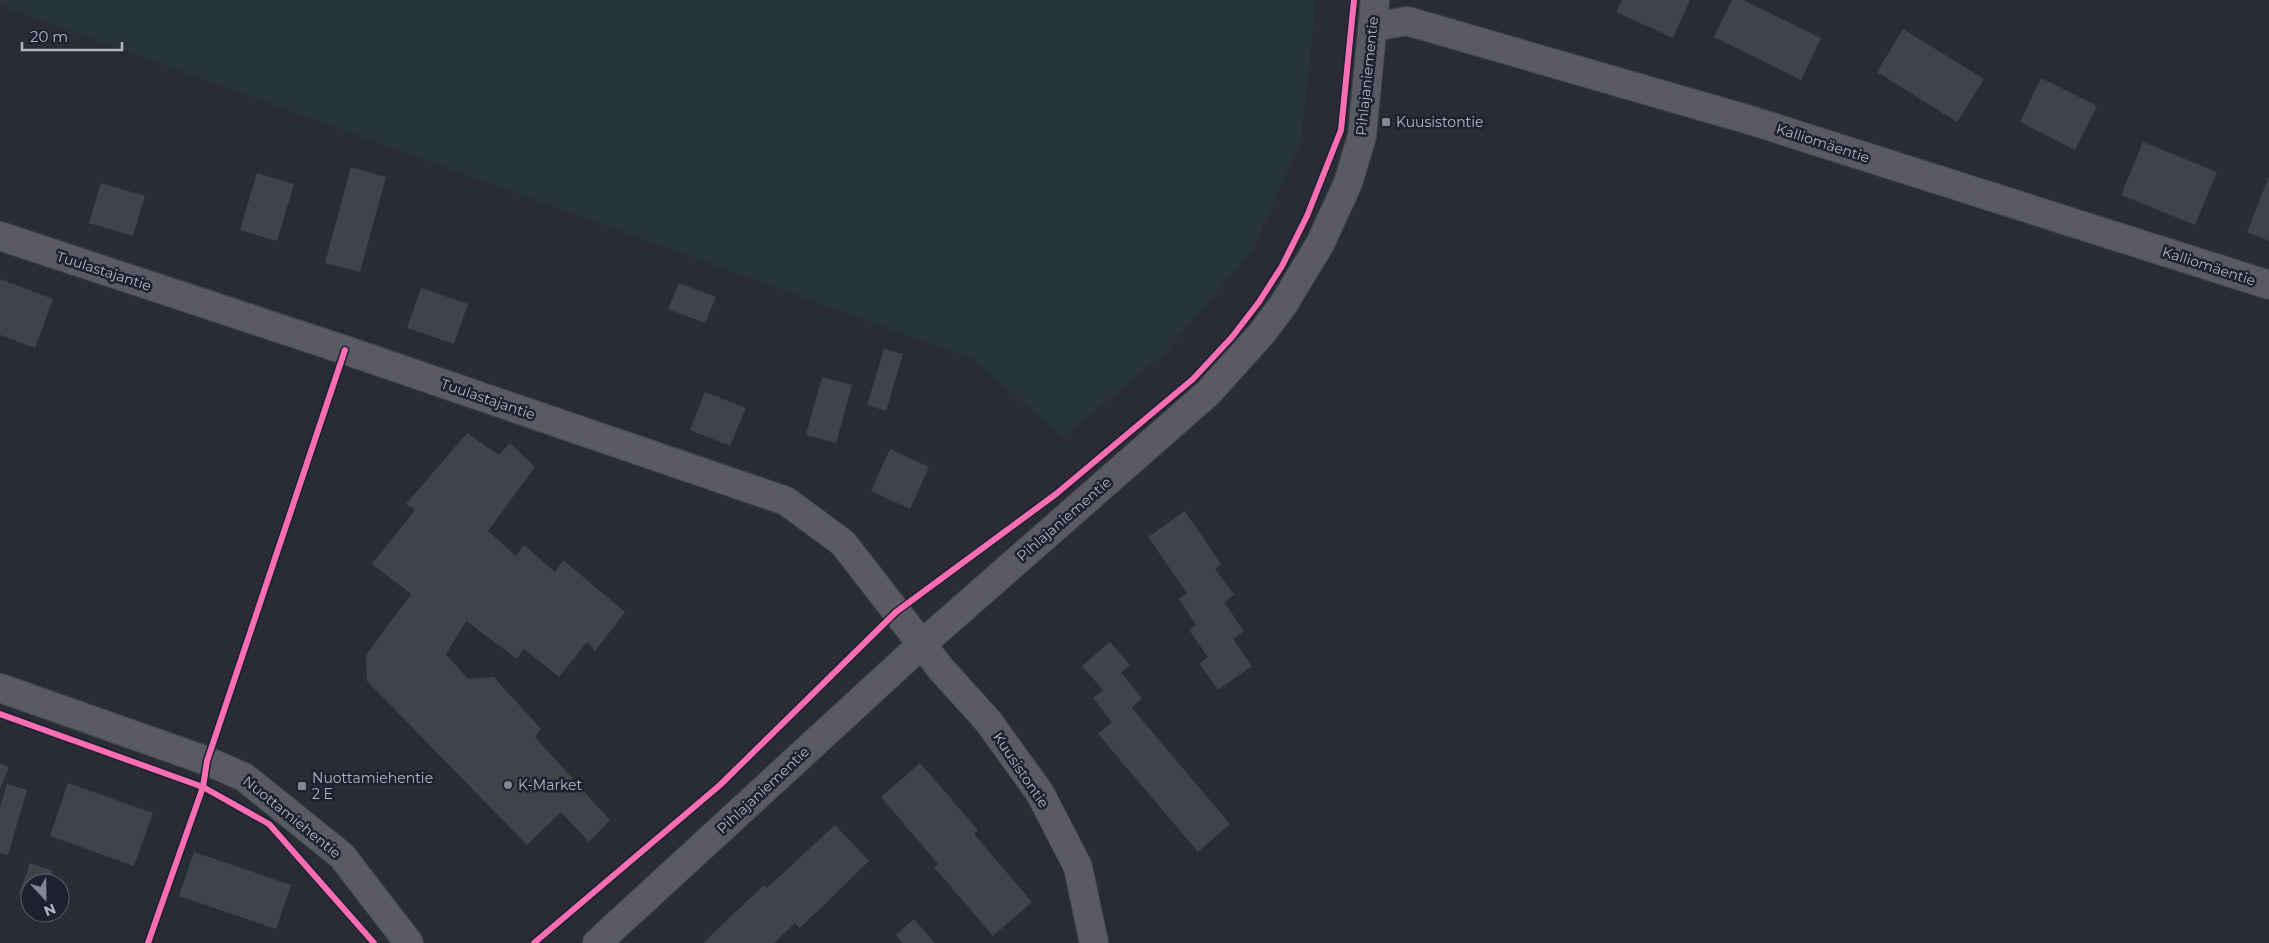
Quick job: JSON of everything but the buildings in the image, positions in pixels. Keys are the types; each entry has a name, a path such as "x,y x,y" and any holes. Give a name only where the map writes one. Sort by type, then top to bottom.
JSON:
{"street":[{"name":"Pihlajaniementie","path":"597,943 921,644 1208,393 1241,359 1283,305 1320,244 1348,184 1362,136 1374,0"},
{"name":"Kalliomäentie","path":"1373,27 1407,22 1436,30 1753,121 2269,284"},
{"name":"Tuulastajantie","path":"0,236 345,350 786,501 844,543 921,644"},
{"name":"Kuusistontie","path":"921,644 988,721 1040,793 1078,867 1094,943"},
{"name":"Nuottamiehentie","path":"0,688 207,761 244,777 342,856 409,943"}],"shaded area":[{"path":"0,0 1315,0 1315,9 1301,140 1253,249 1165,353 1063,437 973,359 0,5"}],"cycle path":[{"path":"534,943 720,785 896,612 1056,494 1193,379 1232,337 1259,302 1282,266 1307,216 1341,130 1354,0"},
{"path":"148,943 203,787 207,761 345,350"},
{"path":"0,714 203,787 269,824 374,943"}],"place":[{"name":"Kuusistontie","path":"1386,122"},
{"name":"K-Market","path":"508,785"},
{"name":"Nuottamiehentie 2 E","path":"302,786"}]}
